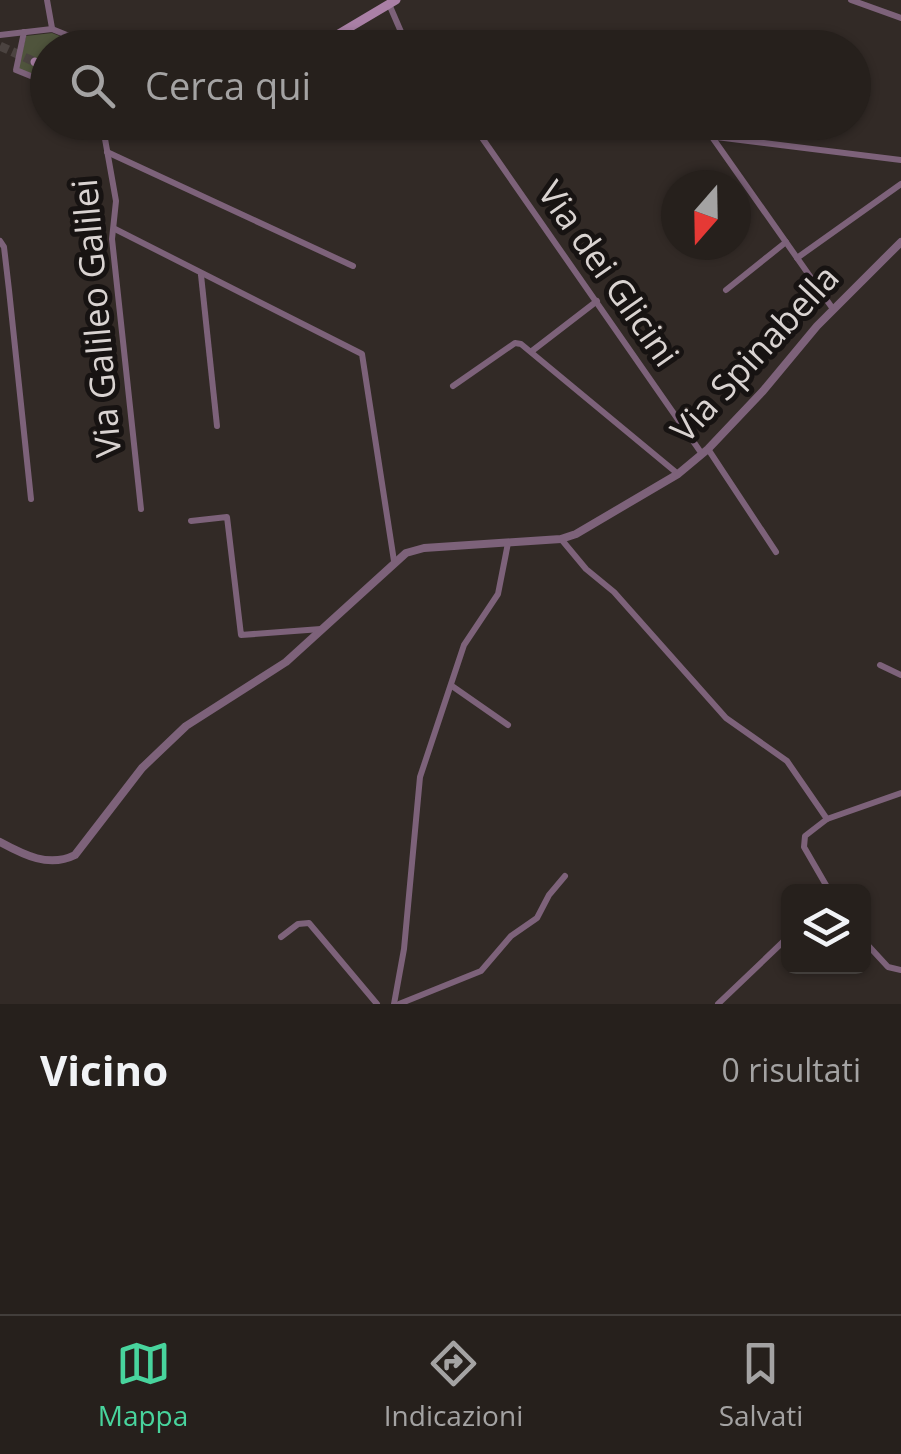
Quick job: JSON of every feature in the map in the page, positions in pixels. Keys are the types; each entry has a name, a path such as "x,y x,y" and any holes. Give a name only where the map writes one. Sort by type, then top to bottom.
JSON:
{"main road":[{"path":"346,30 393,2"}],"street":[{"path":"46,0 52,28"},
{"path":"851,0 901,18"},
{"path":"393,2 400,30"},
{"path":"38,30 57,30"},
{"path":"0,35 30,31"},
{"path":"24,32 16,70 30,75"},
{"name":"Via Galileo Galilei","path":"104,140 115,194 112,240 141,508"},
{"name":"Via dei Glicini","path":"484,140 776,552"},
{"path":"714,140 834,309"},
{"path":"743,140 901,160"},
{"path":"106,151 352,266"},
{"path":"797,258 901,184"},
{"path":"115,229 364,356 394,561"},
{"path":"0,241 4,248 31,499"},
{"path":"726,290 786,242"},
{"name":"Via Spinabella","path":"0,842 46,861 63,860 75,854 146,764 189,724 276,669 394,561 419,549 561,539 678,474 705,452 834,309 901,242"},
{"path":"201,274 217,426"},
{"path":"532,351 596,301"},
{"path":"454,386 515,343 532,351 678,474"},
{"path":"191,522 227,517 241,635 321,629"},
{"path":"561,539 586,569 614,592 726,718 787,761 827,819"},
{"path":"508,544 498,594 467,638 417,792 397,1004 481,971 511,936 537,918 565,876"},
{"path":"880,664 901,675"},
{"path":"452,686 508,725"},
{"path":"826,884 802,842 807,834 827,819 901,794"},
{"path":"281,936 298,924 309,923 377,1004"},
{"path":"718,1004 781,944"},
{"path":"871,948 888,968 901,970"}],"green space":[{"path":"26,36 30,36 30,75 18,70"}],"tunnel":[{"path":"0,46 30,60"}]}
